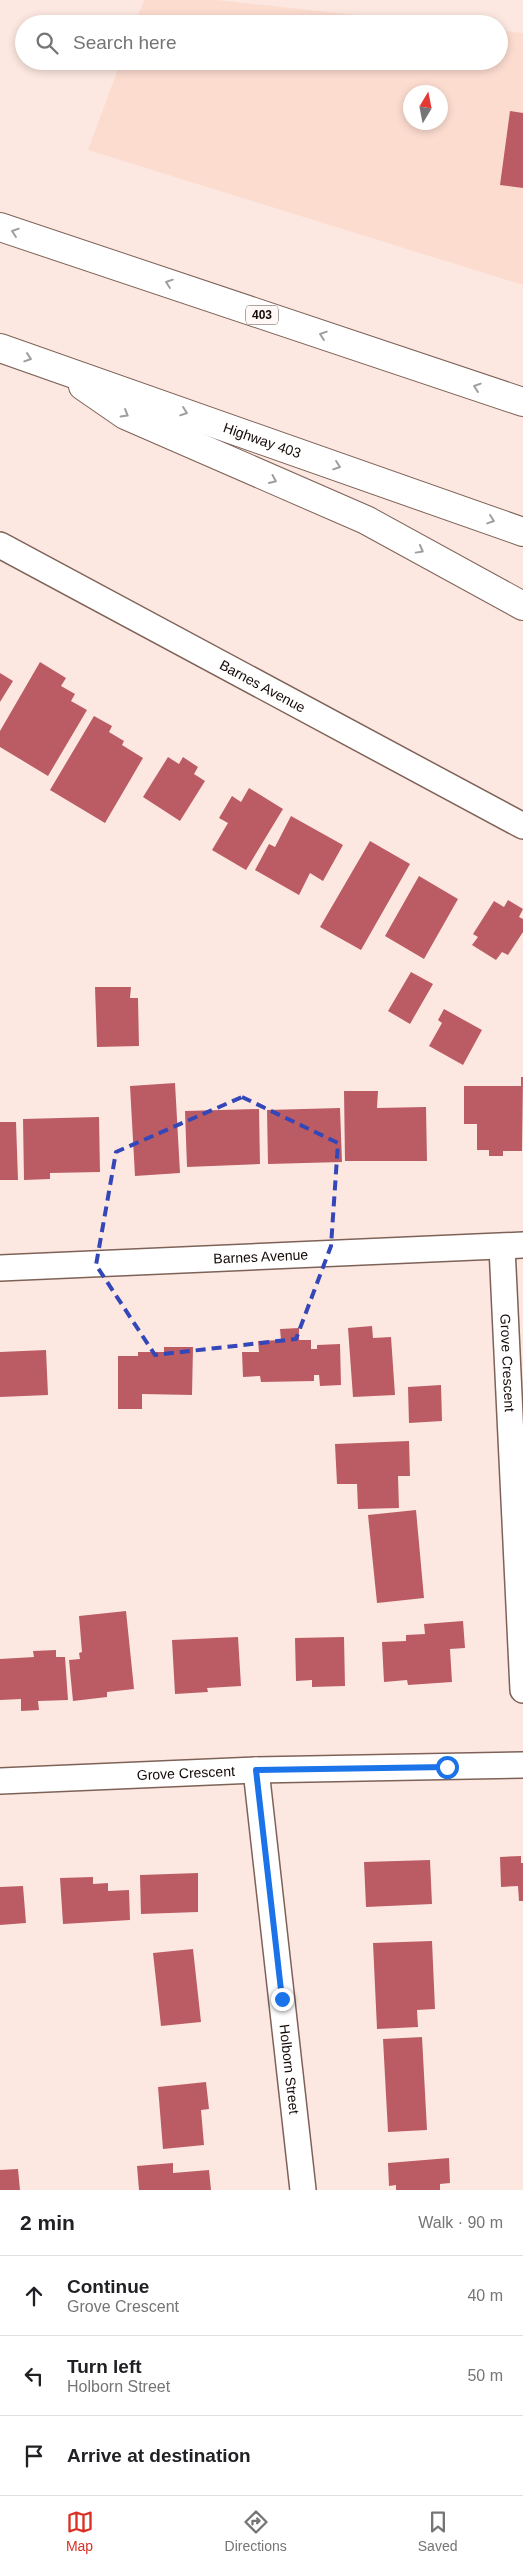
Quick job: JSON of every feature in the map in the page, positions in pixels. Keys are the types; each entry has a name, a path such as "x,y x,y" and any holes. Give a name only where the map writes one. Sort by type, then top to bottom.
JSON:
{"highway":[{"name":"403","path":"0,227 523,402"},
{"name":"Highway 403","path":"0,348 523,532"},
{"path":"56,367 125,415 366,520 523,606"}],"street":[{"name":"Barnes Avenue","path":"0,546 523,826"},
{"name":"Barnes Avenue","path":"0,1268 512,1246"},
{"name":"Grove Crescent","path":"512,1246 523,1690"},
{"name":"Grove Crescent","path":"0,1781 256,1770 523,1765"},
{"name":"Holborn Street","path":"256,1770 303,2190"}],"highlighted area":[{"path":"242,1097 338,1143 331,1246 296,1339 155,1355 96,1265 116,1152"}],"shaded area":[{"path":"144,0 217,0 356,15 138,15"},
{"path":"508,31 523,33 523,285 88,150 118,70 508,70"}],"building":[{"path":"510,111 523,113 523,188 500,185"},
{"path":"40,662 66,678 61,686 75,694 71,701 87,710 48,776 0,747 0,731"},
{"path":"0,673 13,681 0,702"},
{"path":"94,716 112,726 109,732 124,741 122,745 143,758 105,823 50,790"},
{"path":"168,757 179,764 183,757 198,767 194,774 205,781 180,821 143,797"},
{"path":"249,788 283,809 246,870 212,850 228,823 219,818 232,796 241,802"},
{"path":"291,816 343,845 323,881 310,873 299,895 255,870 269,844 275,847"},
{"path":"370,841 410,864 361,950 320,927"},
{"path":"419,876 458,899 424,959 385,936"},
{"path":"508,900 523,909 519,917 523,919 523,932 508,955 502,952 496,960 472,945 478,937 473,934 494,901 504,907"},
{"path":"411,972 433,984 410,1024 388,1011"},
{"path":"95,987 131,987 130,998 138,998 139,1046 97,1047"},
{"path":"444,1009 482,1030 463,1065 429,1046 442,1023 438,1020"},
{"path":"521,1077 523,1077 522,1151 503,1151 503,1156 489,1156 489,1150 477,1150 477,1124 464,1124 464,1086 521,1086"},
{"path":"175,1083 180,1173 135,1176 130,1086"},
{"path":"344,1091 378,1091 377,1108 426,1107 427,1161 345,1161"},
{"path":"340,1108 342,1162 268,1164 267,1110"},
{"path":"259,1109 260,1164 187,1167 185,1111"},
{"path":"99,1117 100,1172 50,1173 50,1179 24,1180 23,1119"},
{"path":"0,1122 16,1122 18,1180 0,1180"},
{"path":"372,1326 373,1338 391,1337 395,1395 353,1397 348,1328"},
{"path":"299,1328 299,1340 311,1340 311,1349 317,1349 317,1345 340,1344 341,1385 320,1386 319,1375 314,1375 314,1381 261,1382 260,1376 243,1377 242,1352 259,1352 258,1341 281,1340 280,1329"},
{"path":"164,1347 193,1347 192,1395 142,1394 142,1409 118,1409 118,1356 138,1356 138,1352 164,1352"},
{"path":"46,1350 48,1395 0,1397 0,1352"},
{"path":"441,1385 442,1421 409,1423 408,1387"},
{"path":"409,1441 410,1476 398,1476 399,1508 358,1509 357,1484 337,1484 335,1444"},
{"path":"416,1510 424,1598 377,1603 368,1515"},
{"path":"126,1611 134,1689 107,1692 107,1697 73,1701 69,1660 80,1659 79,1653 82,1652 79,1616"},
{"path":"463,1621 465,1648 450,1649 452,1682 408,1685 407,1680 384,1682 382,1642 406,1641 406,1635 425,1634 424,1624"},
{"path":"238,1637 241,1686 207,1688 208,1692 175,1694 172,1640"},
{"path":"344,1637 345,1686 312,1687 312,1680 296,1681 295,1638"},
{"path":"56,1650 56,1657 65,1657 68,1700 38,1701 39,1710 21,1711 21,1699 0,1700 0,1659 34,1657 33,1651"},
{"path":"521,1856 521,1863 523,1863 523,1901 519,1901 518,1886 501,1887 500,1857"},
{"path":"430,1860 432,1904 366,1907 364,1862"},
{"path":"198,1873 198,1912 141,1914 140,1875"},
{"path":"93,1877 93,1884 108,1883 108,1891 129,1890 130,1920 63,1924 60,1878"},
{"path":"23,1886 26,1923 0,1925 0,1887"},
{"path":"432,1941 435,2009 417,2010 418,2027 377,2029 373,1943"},
{"path":"193,1949 201,2022 161,2026 153,1953"},
{"path":"422,2037 427,2130 388,2132 383,2039"},
{"path":"206,2082 209,2109 201,2110 204,2145 163,2149 158,2087"},
{"path":"449,2158 450,2183 440,2184 440,2190 396,2190 396,2185 389,2186 388,2163"},
{"path":"173,2163 173,2173 209,2170 211,2190 139,2190 137,2166"},
{"path":"18,2169 20,2190 0,2190 0,2170"}],"route":[{"path":"282,1999 256,1770 447,1767"}]}
